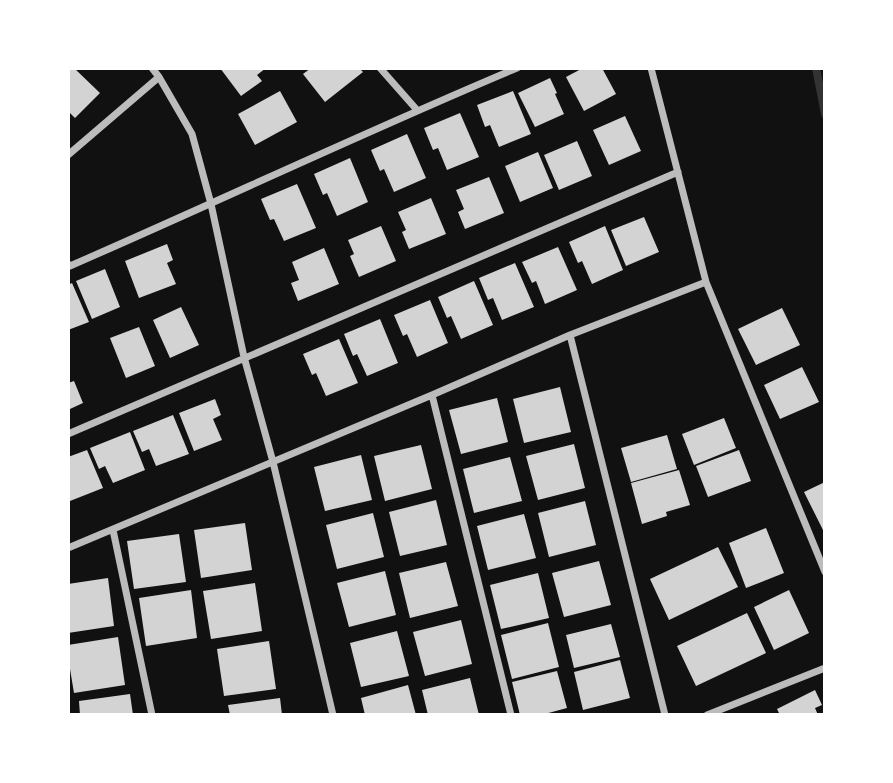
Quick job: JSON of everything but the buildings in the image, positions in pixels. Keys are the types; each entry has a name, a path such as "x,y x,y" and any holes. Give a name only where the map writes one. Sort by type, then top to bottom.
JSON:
{"street":[{"path":"152,68 192,134 333,715"},
{"path":"380,68 417,110"},
{"path":"68,264 70,266 211,205 417,110 517,68"},
{"path":"651,68 706,282 825,572"},
{"path":"68,155 159,77"},
{"path":"68,434 678,172"},
{"path":"68,548 570,335 706,282"},
{"path":"570,335 665,715"},
{"path":"432,395 511,715"},
{"path":"113,530 152,715"},
{"path":"707,715 825,668"}],"waterway":[{"path":"816,68 825,114"}]}
